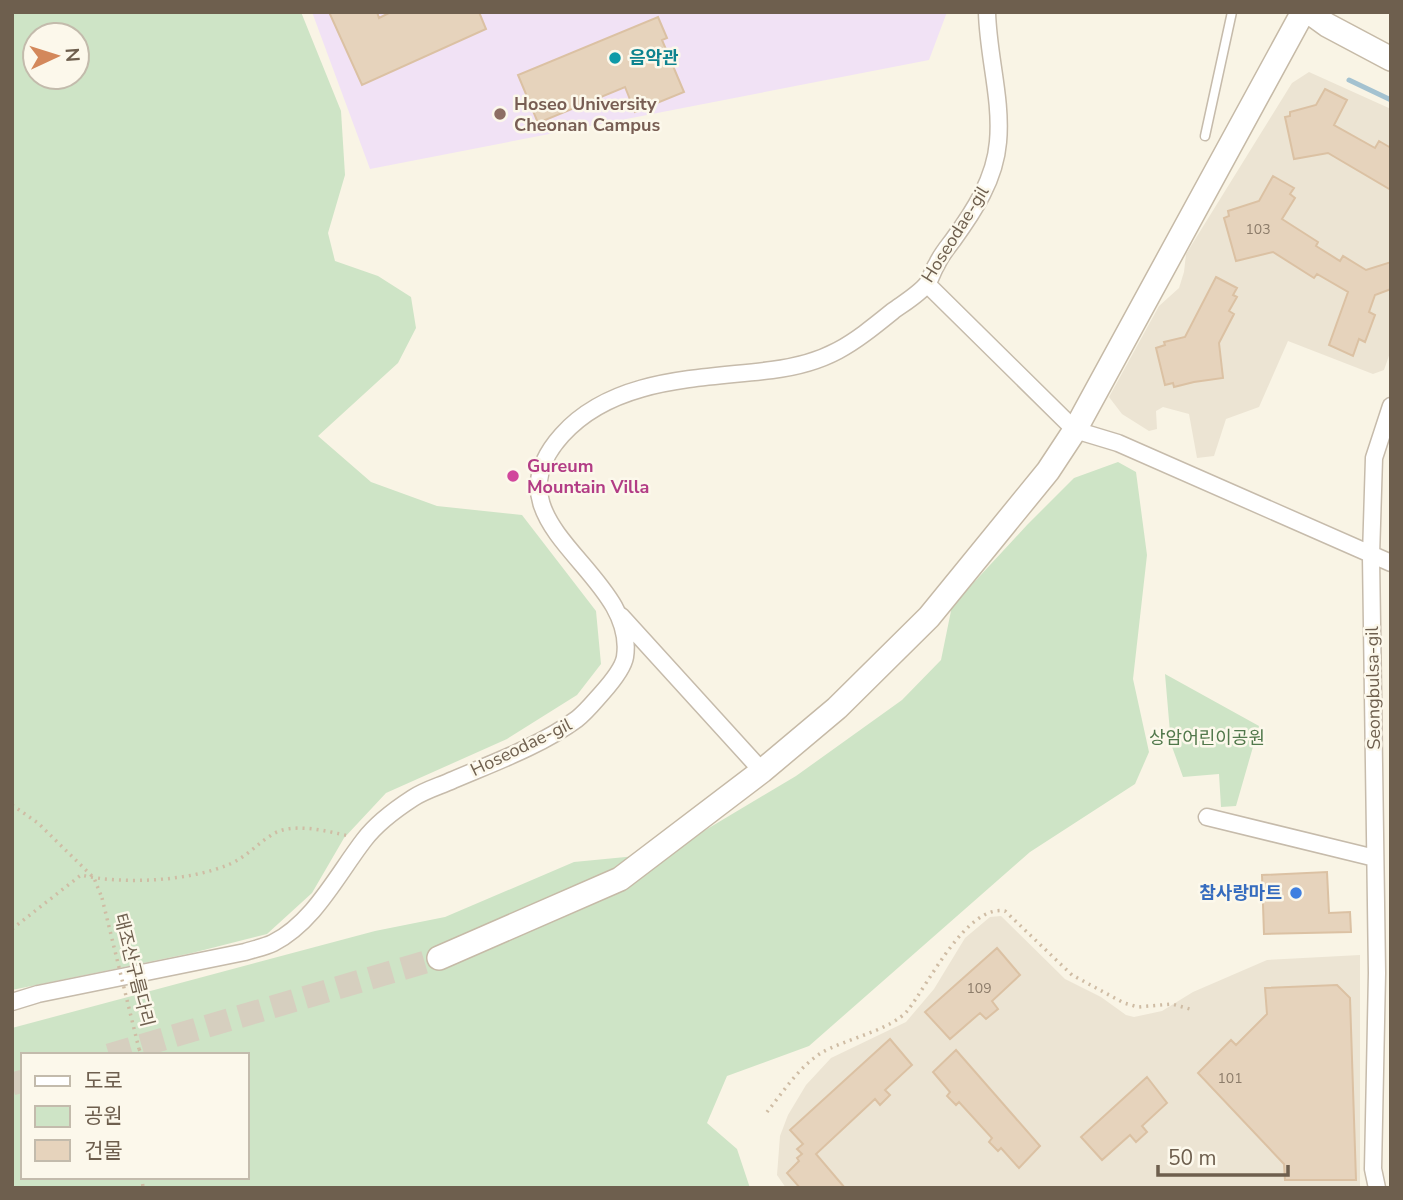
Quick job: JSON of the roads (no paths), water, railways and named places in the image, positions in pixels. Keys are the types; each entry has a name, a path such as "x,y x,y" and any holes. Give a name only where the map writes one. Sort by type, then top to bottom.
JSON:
{"street":[{"name":"Hoseodae-gil","path":"12,1002 38,994 246,952 273,943 315,907 364,840 382,821 414,797 538,743 580,718 610,684 625,660 624,630 610,597 557,535 538,495 539,476 545,458 562,435 583,415 613,399 651,385 802,366 827,358 853,344 927,284 938,261 974,211 992,173 999,116 987,12"},
{"path":"439,958 620,879 762,771 837,708 929,617 1048,471 1076,430 1303,12"},
{"path":"1309,12 1327,25 1391,59"},
{"path":"927,284 1076,430 1118,443 1391,564"},
{"name":"Seongbulsa-gil","path":"1377,1188 1373,1169 1377,973 1371,556 1374,458 1391,406"},
{"path":"619,614 762,771"},
{"path":"1207,817 1375,858"}],"lane":[{"path":"1205,136 1232,12"}],"waterway":[{"path":"1349,80 1391,100"}],"tunnel":[{"path":"116,1053 439,958"},
{"path":"12,1084 21,1082"}],"place":[{"name":"음악관","path":"615,58"},
{"name":"Hoseo University Cheonan Campus","path":"500,114"},
{"name":"Gureum Mountain Villa","path":"513,476"},
{"name":"참사랑마트","path":"1296,893"}],"park label":[{"name":"상암어린이공원","path":"1207,738"}]}
